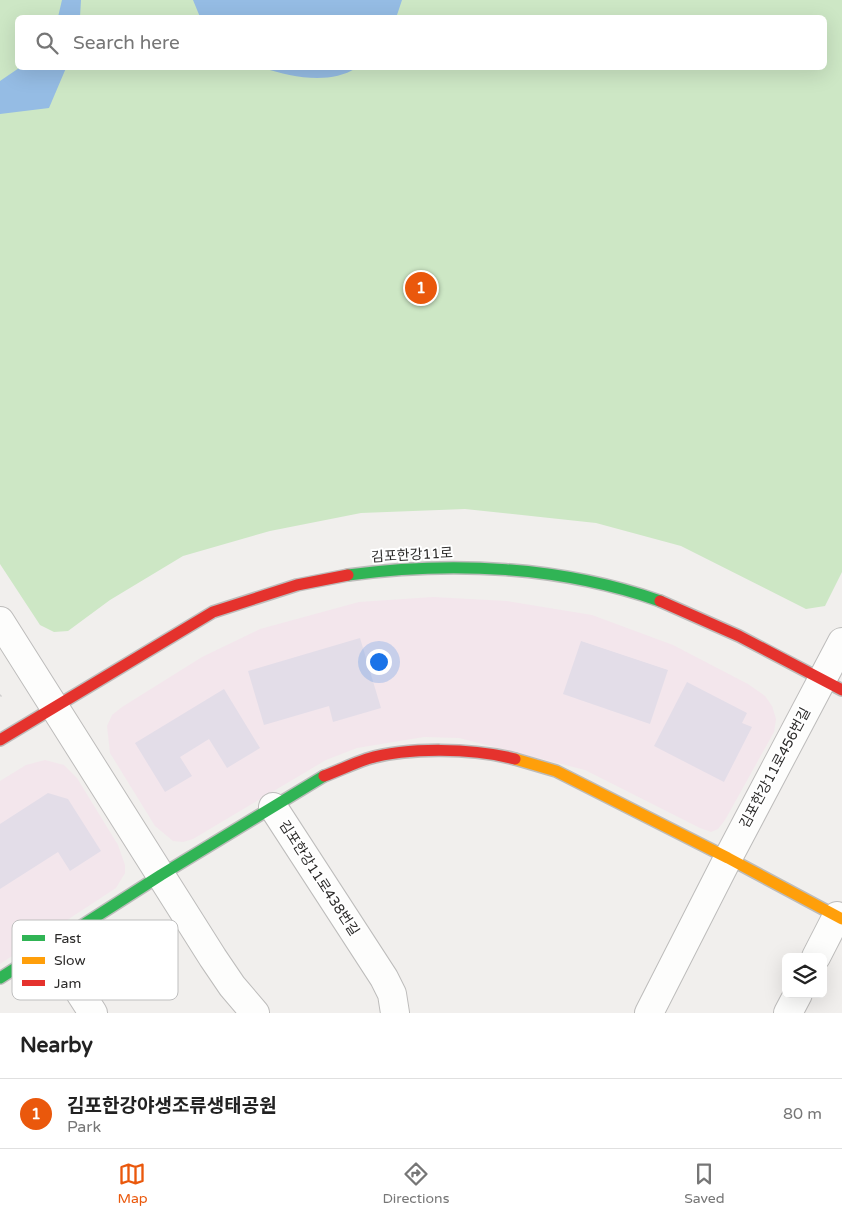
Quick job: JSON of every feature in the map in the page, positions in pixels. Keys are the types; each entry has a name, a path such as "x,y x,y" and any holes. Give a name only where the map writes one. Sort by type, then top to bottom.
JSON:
{"street":[{"name":"김포한강11로","path":"0,740 213,612 248,598 291,586 388,569 446,566 538,573 632,592 694,616 832,685"},
{"path":"0,621 232,986 255,1013"},
{"name":"김포한강11로456번길","path":"650,1013 728,858 832,685 842,642"},
{"path":"273,807 322,777 368,759 428,750 476,752 512,758 556,772 728,858 839,917 818,953"},
{"name":"김포한강11로438번길","path":"91,920 273,807 384,978 392,994 395,1013"},
{"name":"김포한강11로438번길","path":"0,978 12,970"},
{"path":"788,1013 796,998"},
{"path":"85,1000 93,1013"}],"shaded area":[{"path":"433,597 507,601 592,615 673,645 748,684 765,696 772,706 776,719 774,732 725,820 718,829 711,832 700,828 585,770 459,738 424,737 357,748 326,760 193,839 183,842 173,841 155,826 110,753 107,726 112,715 202,657 260,629 359,602"},
{"path":"45,760 64,765 77,778 118,845 125,865 125,873 116,888 67,920 12,920 12,956 0,964 0,781 26,765"}],"green space":[{"path":"0,0 842,0 842,572 825,606 806,609 681,546 596,523 465,509 361,513 270,531 183,556 110,600 68,631 54,632 40,625 0,564"}],"water":[{"path":"62,0 81,0 80,15 58,15"},
{"path":"193,0 402,0 397,15 199,15"},
{"path":"16,70 65,70 49,108 0,114 0,81"},
{"path":"271,70 352,70 323,78 286,74"}],"building":[{"path":"360,638 381,708 333,722 329,706 264,725 248,671"},
{"path":"581,641 668,670 650,724 563,694"},
{"path":"687,682 747,713 742,723 752,727 724,782 654,746"},
{"path":"224,689 260,748 227,768 209,739 180,757 192,776 165,792 135,743"},
{"path":"48,793 68,799 101,851 70,871 58,852 0,889 0,824"}],"traffic: fast":[{"path":"348,575 427,568 506,570 584,580 660,601"},
{"path":"91,920 324,776"},
{"path":"0,978 12,970"}],"traffic: slow":[{"path":"515,759 556,771 728,858 842,919"}],"traffic: jam":[{"path":"0,740 213,612 297,585 348,575"},
{"path":"660,601 739,636 842,690"},
{"path":"324,776 367,759 402,752 461,751 515,759"}],"place":[{"name":"김포한강야생조류생태공원","path":"421,288"}]}
